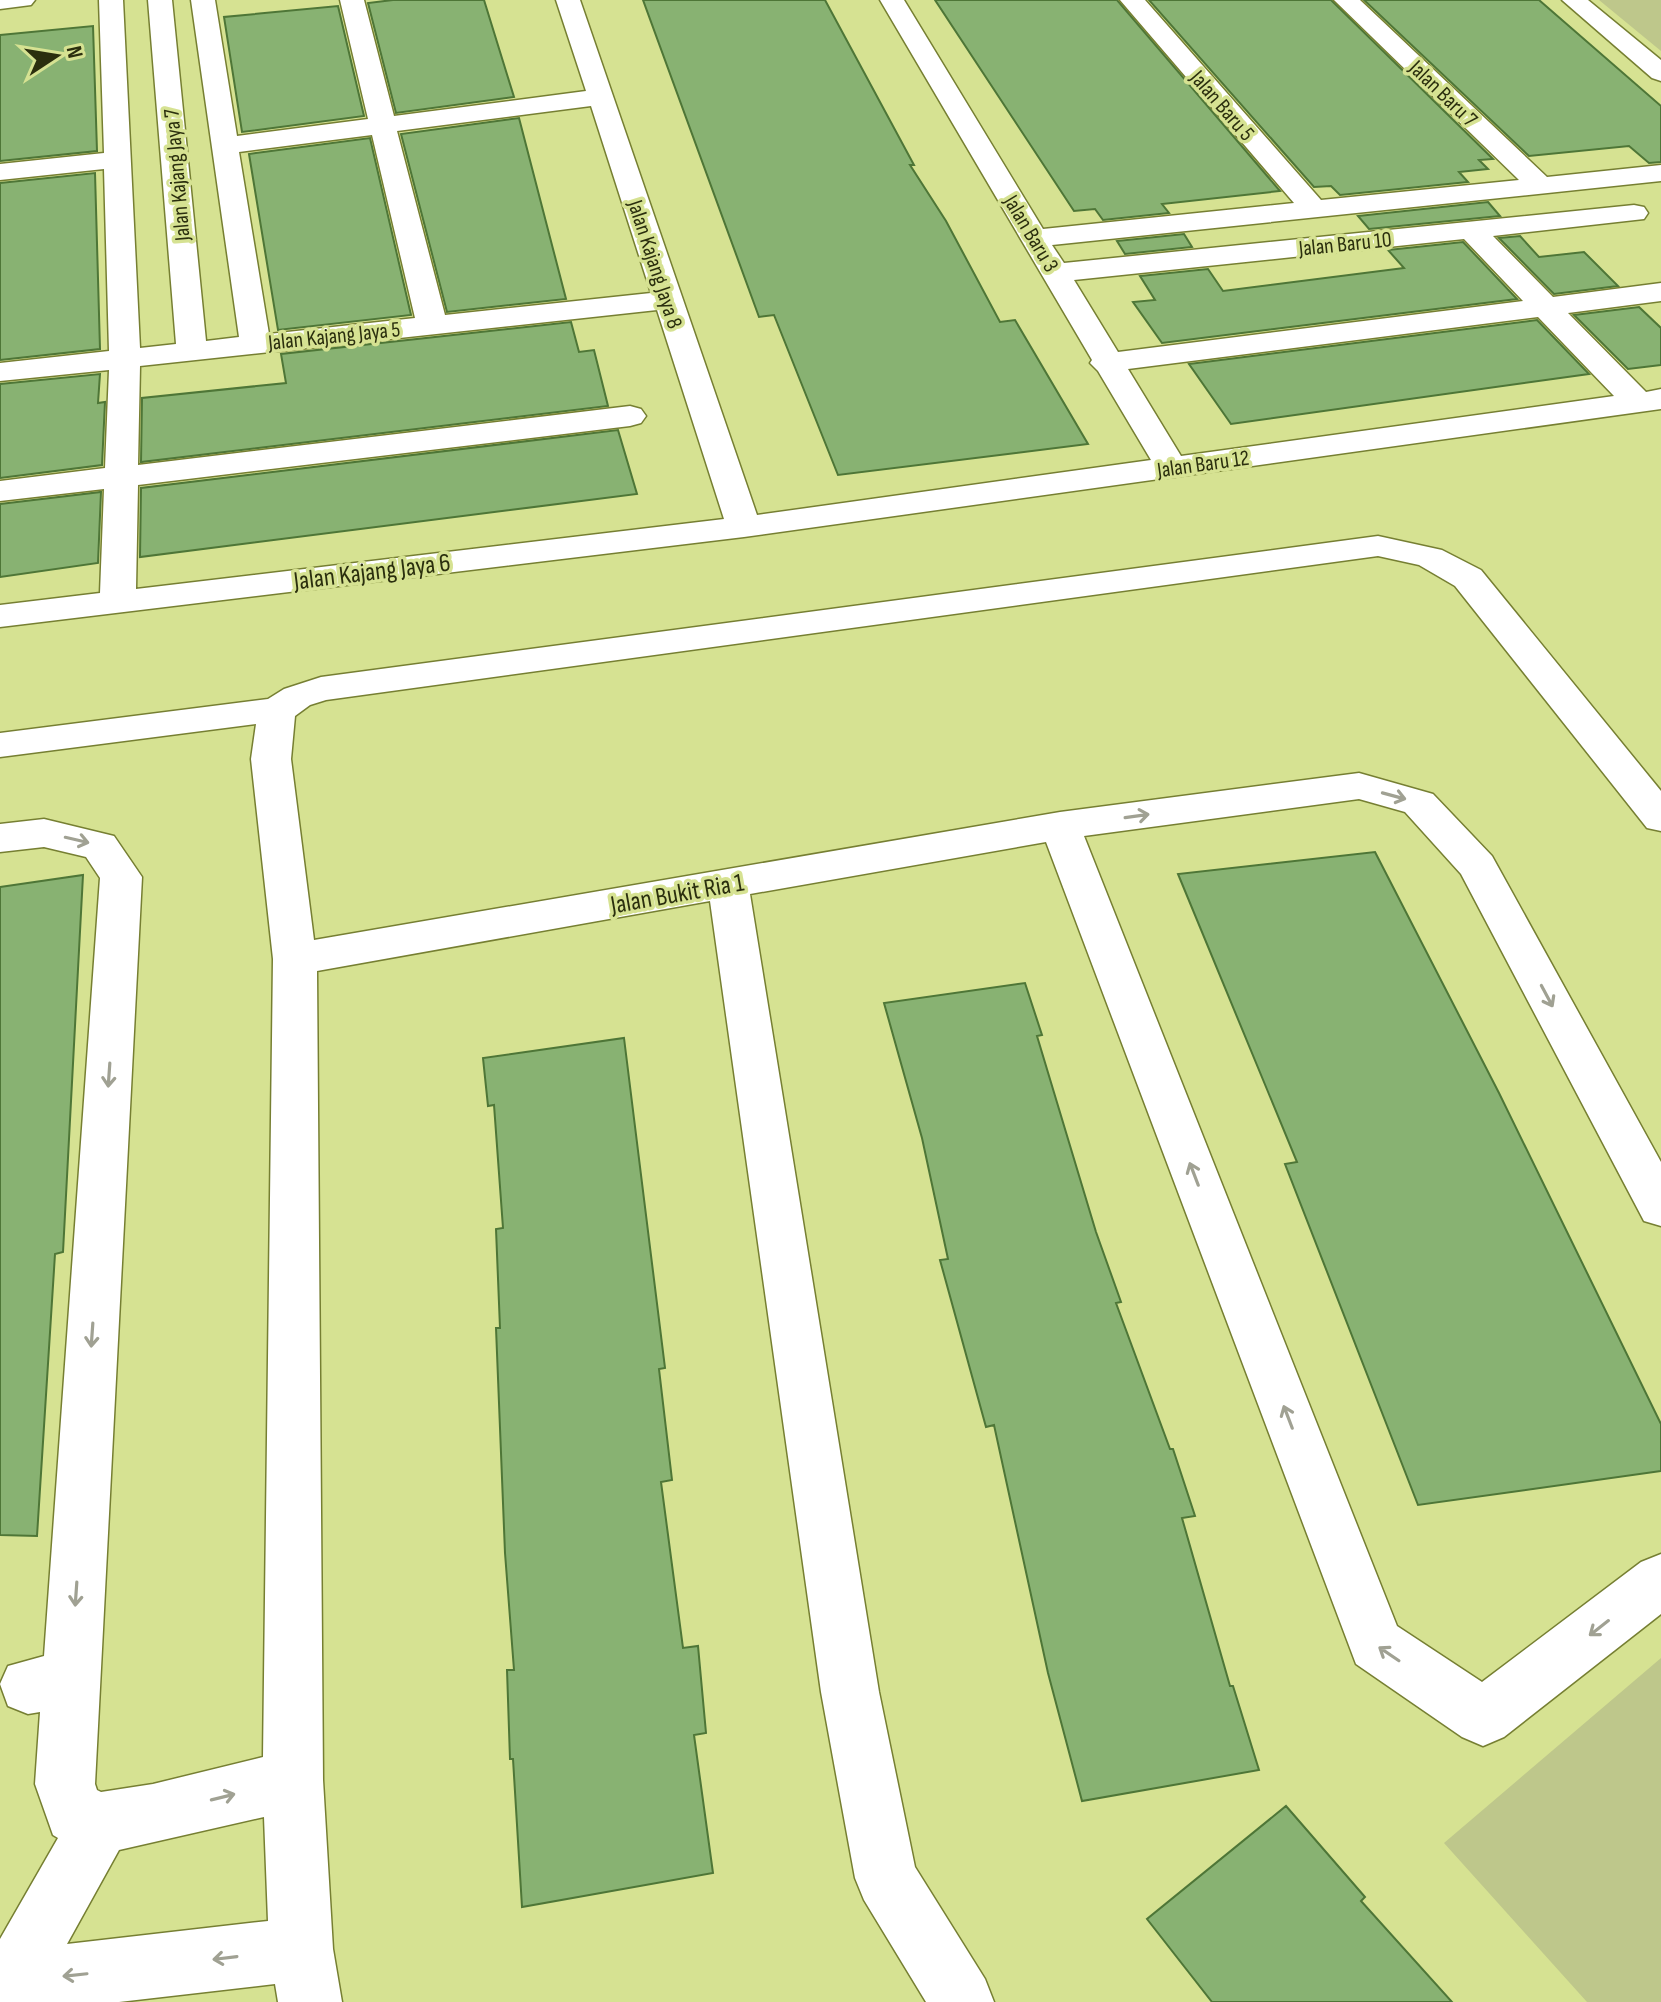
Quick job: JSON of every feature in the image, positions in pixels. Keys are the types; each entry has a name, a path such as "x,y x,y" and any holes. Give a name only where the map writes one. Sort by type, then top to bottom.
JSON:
{"street":[{"path":"0,2 23,0"},
{"path":"111,0 125,357 118,601"},
{"name":"Jalan Kajang Jaya 7","path":"160,0 192,350"},
{"path":"203,0 255,343"},
{"path":"352,0 432,325"},
{"name":"Jalan Kajang Jaya 8","path":"568,0 744,527"},
{"name":"Jalan Baru 3","path":"892,0 1056,273 1105,363 1171,467"},
{"name":"Jalan Baru 5","path":"1132,0 1315,210"},
{"name":"Jalan Baru 7","path":"1346,0 1541,186"},
{"path":"1574,0 1661,73"},
{"path":"224,146 600,97"},
{"path":"0,172 118,159"},
{"path":"1035,238 1661,173"},
{"name":"Jalan Baru 10","path":"1056,273 1634,213"},
{"path":"1471,230 1544,308 1650,401"},
{"path":"1105,363 1661,292"},
{"name":"Jalan Kajang Jaya 5","path":"0,372 667,300"},
{"name":"Jalan Baru 12","path":"744,527 1650,401"},
{"path":"0,491 630,416"},
{"name":"Jalan Kajang Jaya 6","path":"0,616 744,527"},
{"path":"0,745 277,711 297,697 321,689 1378,546 1430,557 1468,578 1661,818"},
{"path":"5,1983 305,1976 293,1780 295,959 271,759 277,711"},
{"name":"Jalan Bukit Ria 1","path":"295,959 1060,826 1359,786 1419,803 1477,866 1661,1207"},
{"path":"1060,826 1376,1645 1483,1717 1661,1580"},
{"path":"0,838 44,833 100,846 121,877 49,1683 65,1784 74,1814 101,1822 153,1814 293,1780"},
{"path":"728,884 850,1692 886,1878 962,2002"},
{"path":"5,1983 101,1822"}],"green space":[{"path":"1599,0 1661,0 1661,51"},
{"path":"1661,1658 1661,2002 1587,2002 1444,1843"}],"building":[{"path":"484,0 514,97 396,113 368,3"},
{"path":"643,0 825,0 914,165 910,165 946,221 1000,322 1015,320 1088,444 838,475 774,315 759,317"},
{"path":"935,0 1117,0 1280,191 1162,204 1169,213 1103,220 1095,209 1074,211"},
{"path":"1149,0 1331,0 1493,159 1479,160 1488,169 1459,172 1468,182 1340,195 1331,186 1314,187"},
{"path":"1364,0 1539,0 1661,106 1661,162 1649,163 1629,146 1529,156"},
{"path":"338,6 364,116 242,132 224,17"},
{"path":"93,26 97,151 0,161 0,35"},
{"path":"519,118 566,299 447,312 401,134"},
{"path":"370,138 411,315 278,330 249,154"},
{"path":"95,173 100,349 0,360 0,183"},
{"path":"1488,202 1500,216 1369,229 1358,216"},
{"path":"1184,234 1192,247 1125,254 1117,241"},
{"path":"1520,236 1539,257 1584,252 1618,286 1554,294 1499,238"},
{"path":"1463,242 1517,299 1162,343 1133,302 1155,300 1140,276 1208,269 1223,291 1404,268 1388,250"},
{"path":"1639,307 1661,328 1661,365 1628,369 1574,315"},
{"path":"1537,320 1589,374 1231,424 1189,364"},
{"path":"571,322 579,352 594,350 608,406 141,462 142,398 286,383 281,354"},
{"path":"100,374 98,403 105,402 102,465 0,478 0,384"},
{"path":"618,430 637,494 140,557 141,488"},
{"path":"101,492 98,563 0,577 0,504"},
{"path":"1375,852 1499,1093 1661,1424 1661,1471 1418,1505 1285,1164 1297,1162 1178,874"},
{"path":"83,875 63,1252 55,1254 37,1536 0,1535 0,887"},
{"path":"1025,983 1042,1035 1037,1036 1096,1232 1121,1302 1116,1303 1170,1449 1173,1449 1195,1516 1182,1518 1230,1686 1233,1686 1259,1770 1082,1801 1048,1673 994,1425 986,1427 940,1260 948,1259 922,1138 884,1003"},
{"path":"624,1038 665,1368 659,1369 672,1480 661,1482 683,1648 698,1646 706,1733 694,1735 713,1873 522,1907 513,1759 510,1759 507,1670 514,1670 505,1553 496,1328 500,1328 496,1229 503,1228 494,1105 488,1106 483,1058"},
{"path":"1286,1806 1365,1897 1361,1901 1452,2002 1212,2002 1147,1919"}]}
